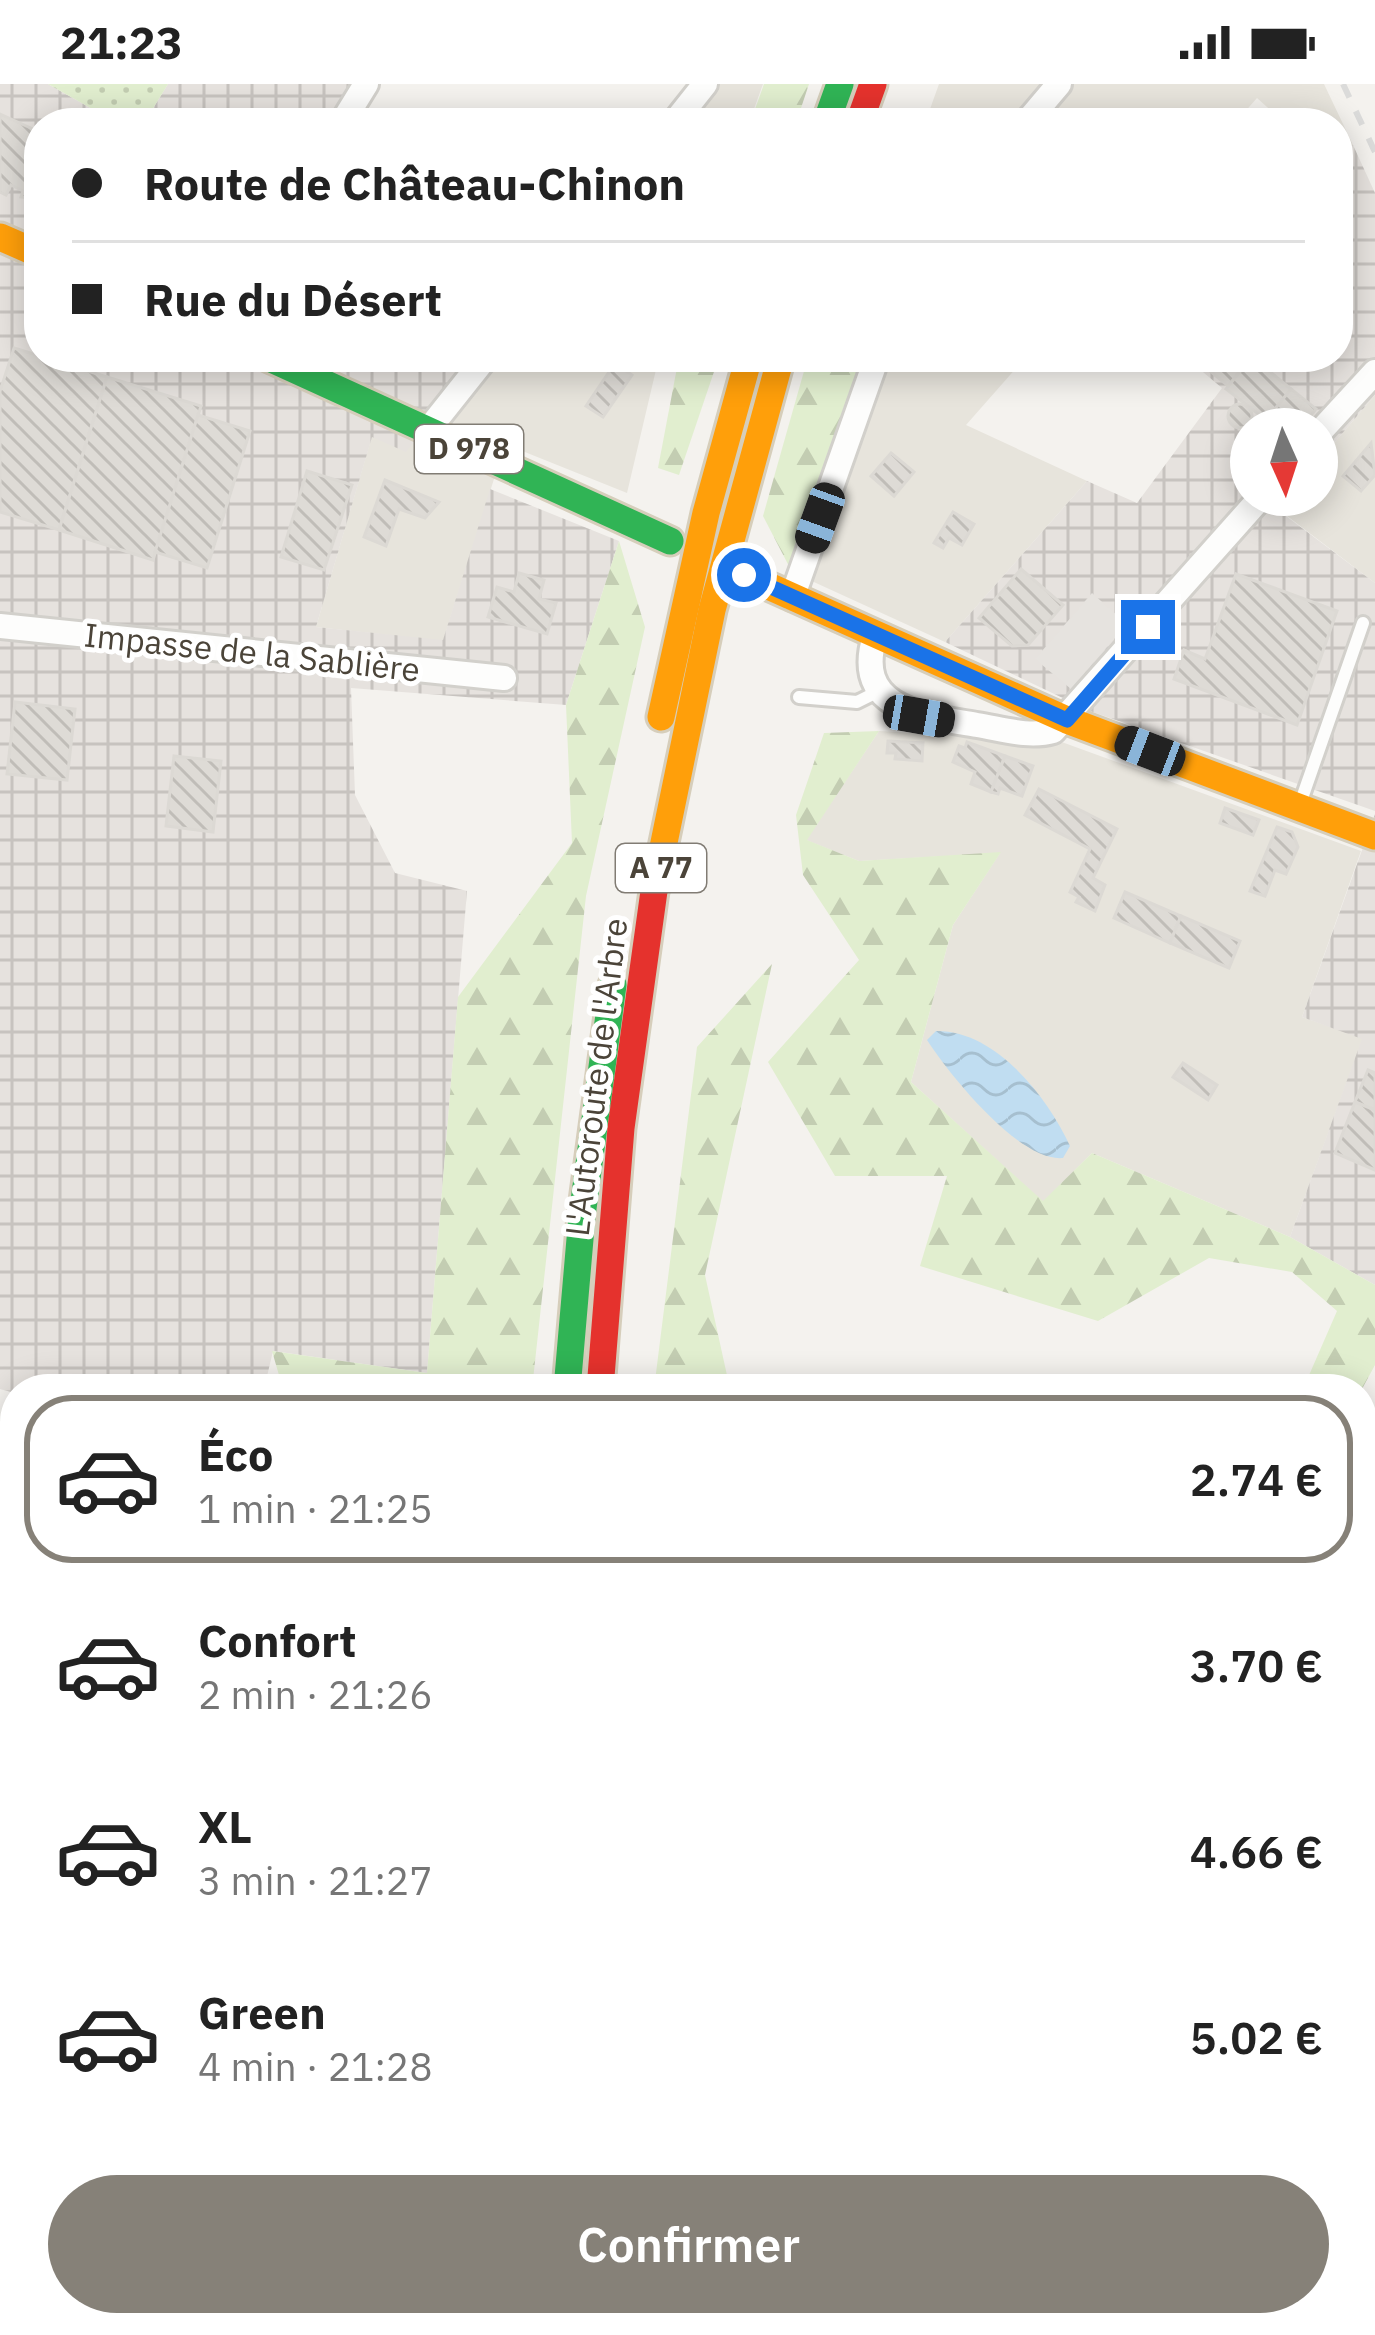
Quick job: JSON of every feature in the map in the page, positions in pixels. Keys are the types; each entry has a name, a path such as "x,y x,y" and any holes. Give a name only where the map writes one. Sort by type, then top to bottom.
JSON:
{"main road":[{"name":"D 978","path":"300,372 670,541"},
{"name":"L'Autoroute de l'Arbre","path":"568,1374 584,1195 623,920 687,594 744,372"},
{"name":"L'Autoroute de l'Arbre","path":"601,1374 617,1168 643,964 719,586 778,372"},
{"path":"744,575 1067,720 1375,836"}],"street":[{"path":"686,108 705,84"},
{"path":"1039,108 1059,84"},
{"path":"428,430 474,372"},
{"path":"792,598 872,372"},
{"path":"1338,412 1375,372"},
{"path":"874,636 870,672 879,691 919,716 1029,734 1053,731 1245,516"},
{"name":"Impasse de la Sablière","path":"0,626 504,678"}],"lane":[{"path":"1298,808 1363,623"},
{"path":"799,697 857,702 879,691"}],"shaded area":[{"path":"0,84 48,84 90,108 24,108 24,372 468,372 406,452 372,437 316,627 443,640 490,489 619,541 566,705 351,688 355,795 395,873 467,891 427,1373 273,1351 268,1374 0,1374"},
{"path":"168,84 379,84 366,108 153,108"},
{"path":"691,84 763,84 754,108 673,108"},
{"path":"939,84 1324,84 1335,108 1268,108 1257,98 1248,108 930,108"},
{"path":"1353,145 1375,193 1375,395 1338,438 1338,408 1230,408 1230,516 1286,516 1375,583 1375,811 1090,711 945,642 1087,481 1137,503 1222,388 1203,372 1353,372"},
{"path":"459,372 655,372 627,493 505,444 443,641 316,627 372,436"},
{"path":"860,372 1013,372 966,425 1087,481 945,642 792,572"},
{"path":"1375,395 1375,583 1287,516 1338,516 1338,438"},
{"path":"1092,593 1127,624 1071,689 1035,659"},
{"path":"879,731 1059,741 1361,851 1302,1017 1363,1038 1290,1237 1092,1153 1043,1202 911,1082 953,925 1000,853 859,861 806,840"},
{"path":"1375,814 1375,1285 1290,1237 1362,1039 1302,1017"}],"green space":[{"path":"48,84 168,84 153,108 90,108"},
{"path":"764,84 809,84 801,108 755,108"},
{"path":"676,372 714,372 679,475 658,468"},
{"path":"804,372 860,372 792,572 763,516"},
{"path":"619,541 645,627 586,896 534,1374 279,1374 272,1351 427,1373 458,997 572,843 566,705"},
{"path":"879,731 807,840 859,861 1001,852 953,925 911,1082 1043,1201 1092,1153 1290,1237 1375,1285 1375,1365 1370,1374 1310,1374 1337,1311 1292,1272 1209,1258 1098,1321 920,1266 947,1176 835,1176 768,1062 859,960 803,875 796,815 824,733"},
{"path":"772,964 705,1275 727,1374 656,1374 697,1047"}],"water":[{"path":"936,1031 979,1042 1017,1070 1048,1108 1070,1146 1063,1158 1026,1146 987,1113 927,1040"}],"building":[{"path":"0,114 24,125 24,197 23,191 11,185 6,195 0,192"},
{"path":"14,348 24,351 24,372 91,372 107,377 59,530 0,512 0,391"},
{"path":"609,372 632,375 603,417 586,406"},
{"path":"1211,372 1239,372 1228,386"},
{"path":"1240,372 1270,372 1291,389 1276,408 1251,408 1226,389"},
{"path":"107,377 201,406 153,560 59,530"},
{"path":"1291,389 1315,408 1276,408"},
{"path":"198,415 250,431 207,568 155,552"},
{"path":"1371,443 1375,475 1361,491 1343,476"},
{"path":"891,453 914,472 894,496 871,476"},
{"path":"307,471 352,485 324,570 281,557"},
{"path":"385,480 439,502 425,518 399,509 386,546 364,537"},
{"path":"953,512 974,524 962,545 949,538 943,548 934,543"},
{"path":"1021,569 1063,605 1028,645 1012,646 979,618"},
{"path":"519,573 544,580 539,599 556,603 547,634 488,617 497,587 514,592"},
{"path":"1236,574 1337,611 1297,725 1174,679 1184,650 1205,659"},
{"path":"15,702 75,709 67,780 7,774"},
{"path":"888,741 923,743 922,761 895,759 896,753 887,753"},
{"path":"967,742 1005,756 991,792 971,784 975,772 953,762 959,746 965,748"},
{"path":"174,756 221,761 213,832 166,826"},
{"path":"1005,756 1033,766 1022,796 1000,788 998,794 991,792"},
{"path":"1039,789 1117,829 1093,878 1105,885 1095,911 1076,902 1079,897 1070,892 1090,849 1025,815"},
{"path":"1225,808 1259,820 1253,835 1220,823"},
{"path":"1277,827 1292,832 1298,847 1286,874 1275,870 1265,896 1250,891"},
{"path":"1125,892 1181,916 1170,943 1114,918"},
{"path":"1181,916 1240,941 1229,968 1170,943"},
{"path":"1183,1063 1217,1085 1208,1100 1173,1077"},
{"path":"1368,1070 1375,1073 1375,1110 1355,1102"},
{"path":"1355,1102 1375,1110 1375,1170 1335,1153"}],"railway":[{"path":"1343,84 1375,152"}],"traffic: fast":[{"path":"831,108 840,84"},
{"path":"300,372 670,541"},
{"path":"568,1374 582,1216 613,985"}],"traffic: slow":[{"path":"0,237 24,247"},
{"path":"661,717 706,513 745,372"},
{"path":"654,891 712,610 777,372"},
{"path":"744,575 1067,720 1375,836"}],"traffic: jam":[{"path":"864,108 873,84"},
{"path":"601,1374 621,1128 654,891"}],"route":[{"path":"744,575 1067,720 1148,627"}]}
